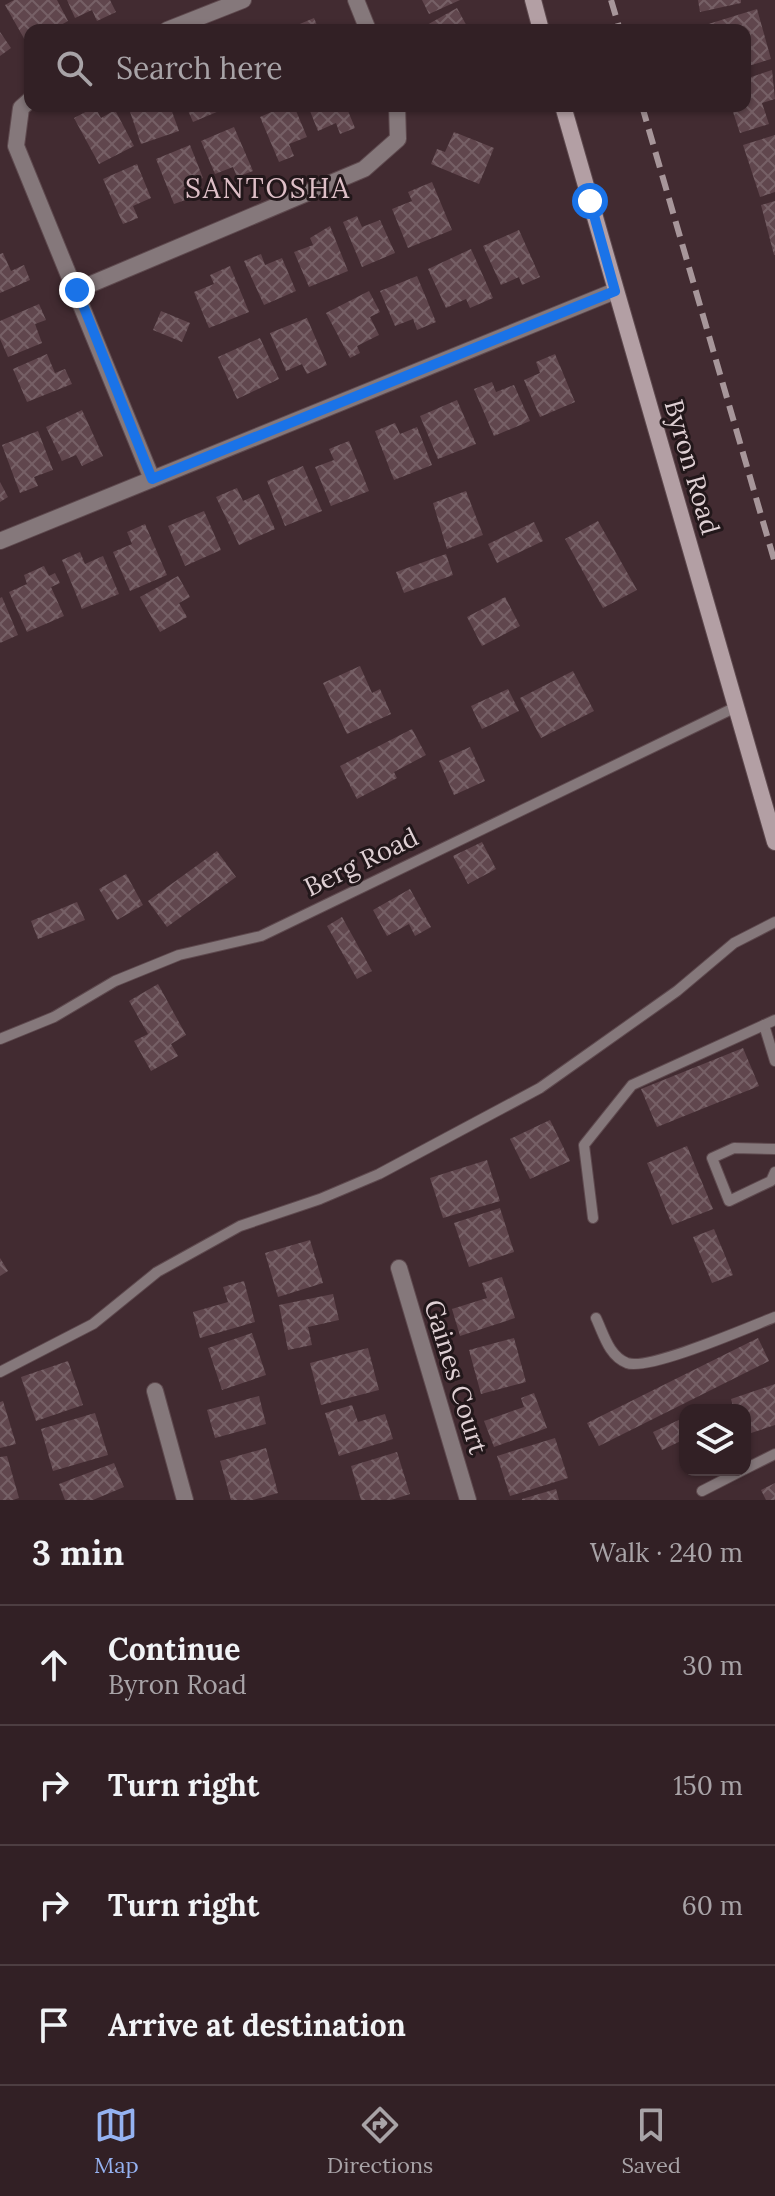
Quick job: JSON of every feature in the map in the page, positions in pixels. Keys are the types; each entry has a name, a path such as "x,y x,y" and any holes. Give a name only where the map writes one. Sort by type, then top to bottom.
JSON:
{"main road":[{"path":"533,0 539,24"},
{"name":"Byron Road","path":"565,112 775,842"}],"street":[{"path":"182,24 243,0"},
{"path":"356,0 366,24"},
{"path":"24,105 21,108 16,146 152,479"},
{"path":"77,290 364,169 398,139 397,112"},
{"path":"0,541 615,291"},
{"name":"Gaines Court","path":"399,1268 468,1500"},
{"path":"155,1391 185,1500"}],"lane":[{"name":"Berg Road","path":"0,1039 54,1017 115,981 179,955 261,936 736,707"},
{"path":"0,1372 93,1324 157,1272 240,1226 320,1199 379,1174 540,1088 677,991 734,943 775,922"},
{"path":"593,1218 584,1145 632,1085 775,1020"},
{"path":"764,1025 775,1061"},
{"path":"775,1149 734,1148 712,1158 729,1201 771,1181 775,1172"},
{"path":"596,1318 611,1352 629,1364 655,1362 775,1317"},
{"path":"751,1466 775,1454"},
{"path":"702,1491 732,1476"}],"building":[{"path":"14,0 57,0 68,21 63,24 24,24 24,38 5,5"},
{"path":"67,0 110,0 116,12 97,21 92,10 75,18"},
{"path":"422,0 460,0 429,14"},
{"path":"698,0 741,0 741,3 700,12"},
{"path":"457,8 466,24 429,24"},
{"path":"757,9 771,59 751,65 751,24 708,24"},
{"path":"314,18 316,24 300,24"},
{"path":"0,32 11,48 0,56"},
{"path":"772,70 775,99 762,103 769,124 740,133 733,112 751,112 751,77"},
{"path":"85,112 98,112 101,118 116,112 134,146 99,164 74,118"},
{"path":"130,112 172,112 179,131 141,144"},
{"path":"189,112 217,112 193,122"},
{"path":"271,112 297,112 307,137 289,144 294,156 279,162 260,117"},
{"path":"310,112 348,112 355,128 340,134 336,123 318,131"},
{"path":"234,127 253,171 237,177 233,167 215,174 201,141"},
{"path":"454,132 494,148 479,184 431,164 437,149 445,152"},
{"path":"775,135 775,192 760,197 743,145"},
{"path":"190,145 203,178 184,186 188,199 174,204 156,159"},
{"path":"137,164 151,198 133,206 138,218 123,224 103,179"},
{"path":"432,182 452,230 408,248 392,209 412,201 408,192"},
{"path":"775,201 775,255 774,255 761,205"},
{"path":"357,216 362,227 380,220 395,253 362,267 343,222"},
{"path":"330,226 348,271 309,287 294,252 313,245 310,238"},
{"path":"519,230 540,277 522,285 519,277 501,285 483,246"},
{"path":"471,249 493,298 470,308 466,299 446,308 428,269"},
{"path":"3,253 11,271 24,265 30,280 0,293 0,254"},
{"path":"261,254 265,265 282,258 296,291 264,305 244,261"},
{"path":"230,266 249,312 209,328 194,292 214,284 210,275"},
{"path":"417,276 436,322 417,330 413,319 395,326 380,291"},
{"path":"369,291 380,312 370,317 379,335 357,346 360,353 350,358 326,313"},
{"path":"39,304 46,320 35,324 42,343 8,357 0,339 0,321"},
{"path":"161,311 190,323 182,342 153,330"},
{"path":"307,318 327,365 307,374 302,364 286,371 270,333"},
{"path":"260,338 279,379 237,399 218,357"},
{"path":"47,354 55,373 65,369 72,384 27,402 13,369"},
{"path":"555,354 575,402 540,417 524,380 540,373 536,362"},
{"path":"492,382 496,392 514,385 530,421 494,436 474,389"},
{"path":"457,400 476,444 438,459 420,416"},
{"path":"82,410 103,456 82,466 76,455 62,461 46,427"},
{"path":"395,423 400,434 417,427 432,465 394,480 375,431"},
{"path":"38,431 53,470 34,477 38,486 20,493 2,445"},
{"path":"349,441 369,491 331,506 315,467 334,460 329,449"},
{"path":"303,466 322,511 285,526 267,481"},
{"path":"0,482 8,497 0,502"},
{"path":"237,488 243,501 259,494 275,529 239,545 216,497"},
{"path":"466,491 483,535 447,549 433,503"},
{"path":"204,511 221,550 185,566 168,526"},
{"path":"598,521 637,590 603,608 565,539"},
{"path":"534,522 543,541 497,563 488,544"},
{"path":"145,524 167,575 130,591 113,552 132,544 127,532"},
{"path":"80,552 85,564 103,556 119,594 82,609 62,560"},
{"path":"446,554 453,575 404,593 396,572"},
{"path":"44,566 49,576 55,573 60,583 51,587 64,616 27,632 9,592 27,584 24,575"},
{"path":"178,576 190,597 179,603 187,617 160,632 140,597"},
{"path":"505,597 520,626 482,646 467,617"},
{"path":"0,598 18,635 0,643"},
{"path":"360,666 372,693 380,689 391,714 347,734 323,683"},
{"path":"573,671 594,711 541,738 520,698"},
{"path":"508,689 519,711 482,729 471,706"},
{"path":"412,729 426,755 394,772 397,778 357,799 340,766"},
{"path":"470,747 485,781 454,795 439,761"},
{"path":"482,842 496,869 468,884 453,856"},
{"path":"217,851 236,877 167,927 148,901"},
{"path":"126,874 143,905 117,920 99,889"},
{"path":"410,889 431,927 415,936 409,924 387,936 373,910"},
{"path":"77,902 85,920 38,939 31,921"},
{"path":"342,917 372,971 357,979 327,926"},
{"path":"158,984 186,1035 171,1044 178,1056 151,1071 134,1041 148,1034 129,1001"},
{"path":"743,1048 759,1086 657,1127 641,1089"},
{"path":"550,1120 570,1161 530,1179 510,1139"},
{"path":"687,1146 713,1209 672,1225 647,1163"},
{"path":"487,1160 500,1201 443,1218 430,1178"},
{"path":"500,1208 514,1252 469,1267 454,1223"},
{"path":"714,1229 733,1275 712,1283 693,1237"},
{"path":"310,1240 323,1283 278,1297 265,1253"},
{"path":"0,1258 8,1271 0,1276"},
{"path":"502,1277 515,1318 460,1336 452,1309 487,1298 482,1283"},
{"path":"244,1281 255,1322 200,1338 193,1312 228,1302 223,1287"},
{"path":"333,1294 339,1320 308,1327 312,1345 288,1350 279,1305"},
{"path":"252,1333 266,1375 222,1390 208,1348"},
{"path":"514,1338 526,1382 481,1394 469,1350"},
{"path":"758,1338 769,1361 599,1446 587,1423"},
{"path":"368,1348 379,1390 321,1405 310,1363"},
{"path":"68,1361 83,1405 36,1421 21,1377"},
{"path":"775,1384 775,1425 751,1433 751,1404 732,1404 731,1399"},
{"path":"534,1393 547,1428 494,1447 484,1421 524,1407 521,1398"},
{"path":"259,1396 266,1424 215,1438 207,1410"},
{"path":"3,1401 16,1444 0,1448 0,1402"},
{"path":"352,1405 358,1422 385,1414 393,1439 339,1456 325,1413"},
{"path":"95,1413 108,1455 53,1471 41,1429"},
{"path":"679,1420 679,1442 662,1450 653,1432"},
{"path":"555,1438 568,1478 510,1496 497,1456"},
{"path":"266,1448 278,1493 253,1500 231,1500 220,1461"},
{"path":"397,1452 410,1494 391,1500 361,1500 351,1466"},
{"path":"7,1456 19,1498 0,1500 0,1457"},
{"path":"114,1463 124,1487 93,1500 65,1500 59,1484"},
{"path":"775,1483 775,1500 766,1500 761,1490"},
{"path":"556,1489 559,1500 522,1500 522,1499"}],"railway":[{"path":"611,0 618,24"},
{"path":"644,112 775,563"}],"district":[{"name":"SANTOSHA","path":"268,188"}],"route":[{"path":"77,290 152,479 615,291 590,201"}]}
